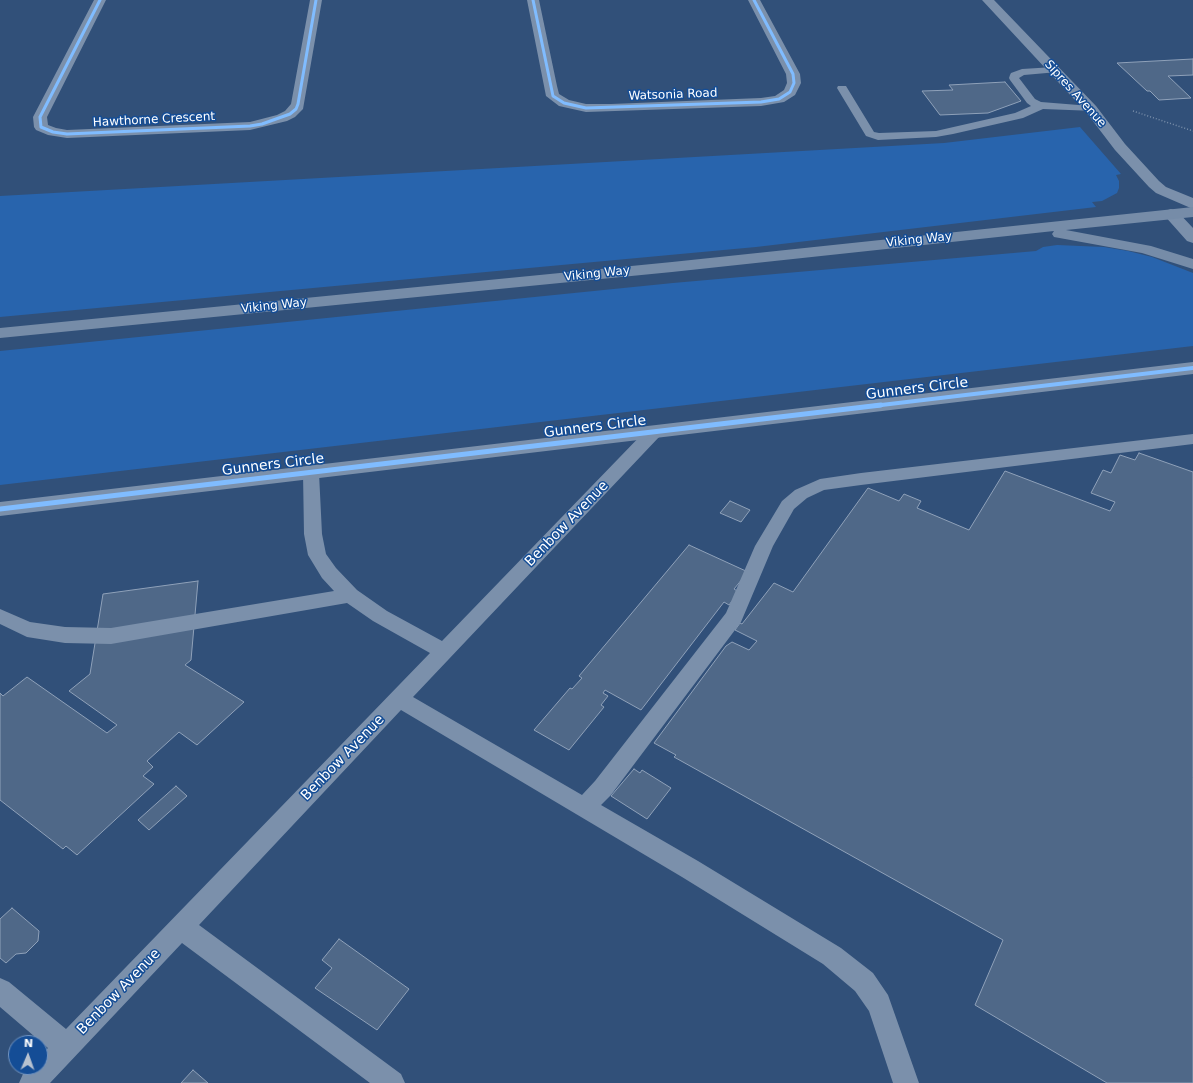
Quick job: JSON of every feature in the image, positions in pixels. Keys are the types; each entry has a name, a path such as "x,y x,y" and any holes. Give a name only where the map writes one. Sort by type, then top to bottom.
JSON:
{"main road":[{"name":"Viking Way","path":"0,333 656,268 1193,212"},
{"path":"1025,229 1124,244 1160,253 1193,264"}],"street":[{"name":"Hawthorne Crescent","path":"100,0 40,117 41,127 53,132 67,134 250,126 262,124 290,114 298,104 316,0"},
{"name":"Watsonia Road","path":"533,0 553,96 564,103 586,108 612,108 761,102 779,98 790,92 794,83 793,74 754,0"},
{"name":"Sipres Avenue","path":"988,0 1092,109 1120,147 1161,190 1171,214 1193,238"},
{"name":"Sipres Avenue","path":"1161,190 1193,204"},
{"path":"1161,372 1193,361"},
{"name":"Gunners Circle","path":"0,510 1193,368"}],"lane":[{"path":"1054,70 1022,72 1015,75 1016,82 1031,101 1041,106 1092,109"},
{"path":"842,88 870,134 878,137 953,131 1019,116 1041,106"},
{"name":"Benbow Avenue","path":"32,1083 654,432"},
{"path":"585,807 603,788 734,617 764,546 788,505 801,494 820,485 861,479 1193,439"},
{"path":"311,473 313,534 317,555 329,573 350,595 380,616 444,652"},
{"path":"0,616 27,630 65,635 111,636 350,595"},
{"path":"399,699 585,807 832,956 864,982 879,1004 906,1083"},
{"path":"181,927 392,1083"},
{"path":"0,991 67,1047"}],"path":[{"path":"1133,111 1193,131"}],"shaded area":[{"path":"1080,127 1121,174 1116,175 1119,181 1117,193 1102,201 1092,202 1096,207 756,247 0,317 0,196 944,143"},
{"path":"1057,245 1104,247 1128,251 1152,257 1193,273 1193,346 0,485 0,351 673,283 1036,251 1043,247"}],"building":[{"path":"1193,59 1193,75 1168,76 1191,98 1159,100 1117,63"},
{"path":"1005,82 1021,101 988,113 940,115 922,91 953,90 949,85"},
{"path":"1139,453 1193,472 1193,1083 1107,1083 975,1005 1003,940 674,757 676,755 654,743 726,646 732,642 749,650 757,641 735,630 740,623 742,624 774,583 793,592 868,488 899,501 904,494 921,501 917,508 969,530 1005,471 1110,511 1115,502 1091,493 1103,470 1111,473 1120,455 1135,460"},
{"path":"730,501 750,510 741,522 720,513"},
{"path":"689,545 748,572 734,589 739,592 729,605 724,602 641,710 605,690 603,693 608,696 601,705 604,707 569,750 534,730 570,688 572,689 582,678 579,676"},
{"path":"198,581 191,660 185,665 244,702 197,745 179,732 147,761 153,767 143,776 154,784 77,855 66,846 63,849 0,800 0,693 3,696 27,677 107,733 117,725 69,691 90,674 103,594"},
{"path":"634,769 640,773 642,770 671,788 647,819 611,796"},
{"path":"176,786 187,796 149,830 138,820"},
{"path":"12,908 39,931 38,941 26,953 16,954 6,963 0,958 0,919"},
{"path":"339,939 409,989 377,1030 315,988 332,968 322,960"},
{"path":"193,1070 208,1083 181,1083"}],"cycle path":[{"path":"100,0 40,117 41,127 53,132 67,134 250,126 262,124 290,114 296,109 298,104 316,0"},
{"path":"533,0 553,96 564,103 586,108 761,102 779,99 790,92 794,83 793,74 754,0"},
{"path":"0,509 1193,368"}]}
